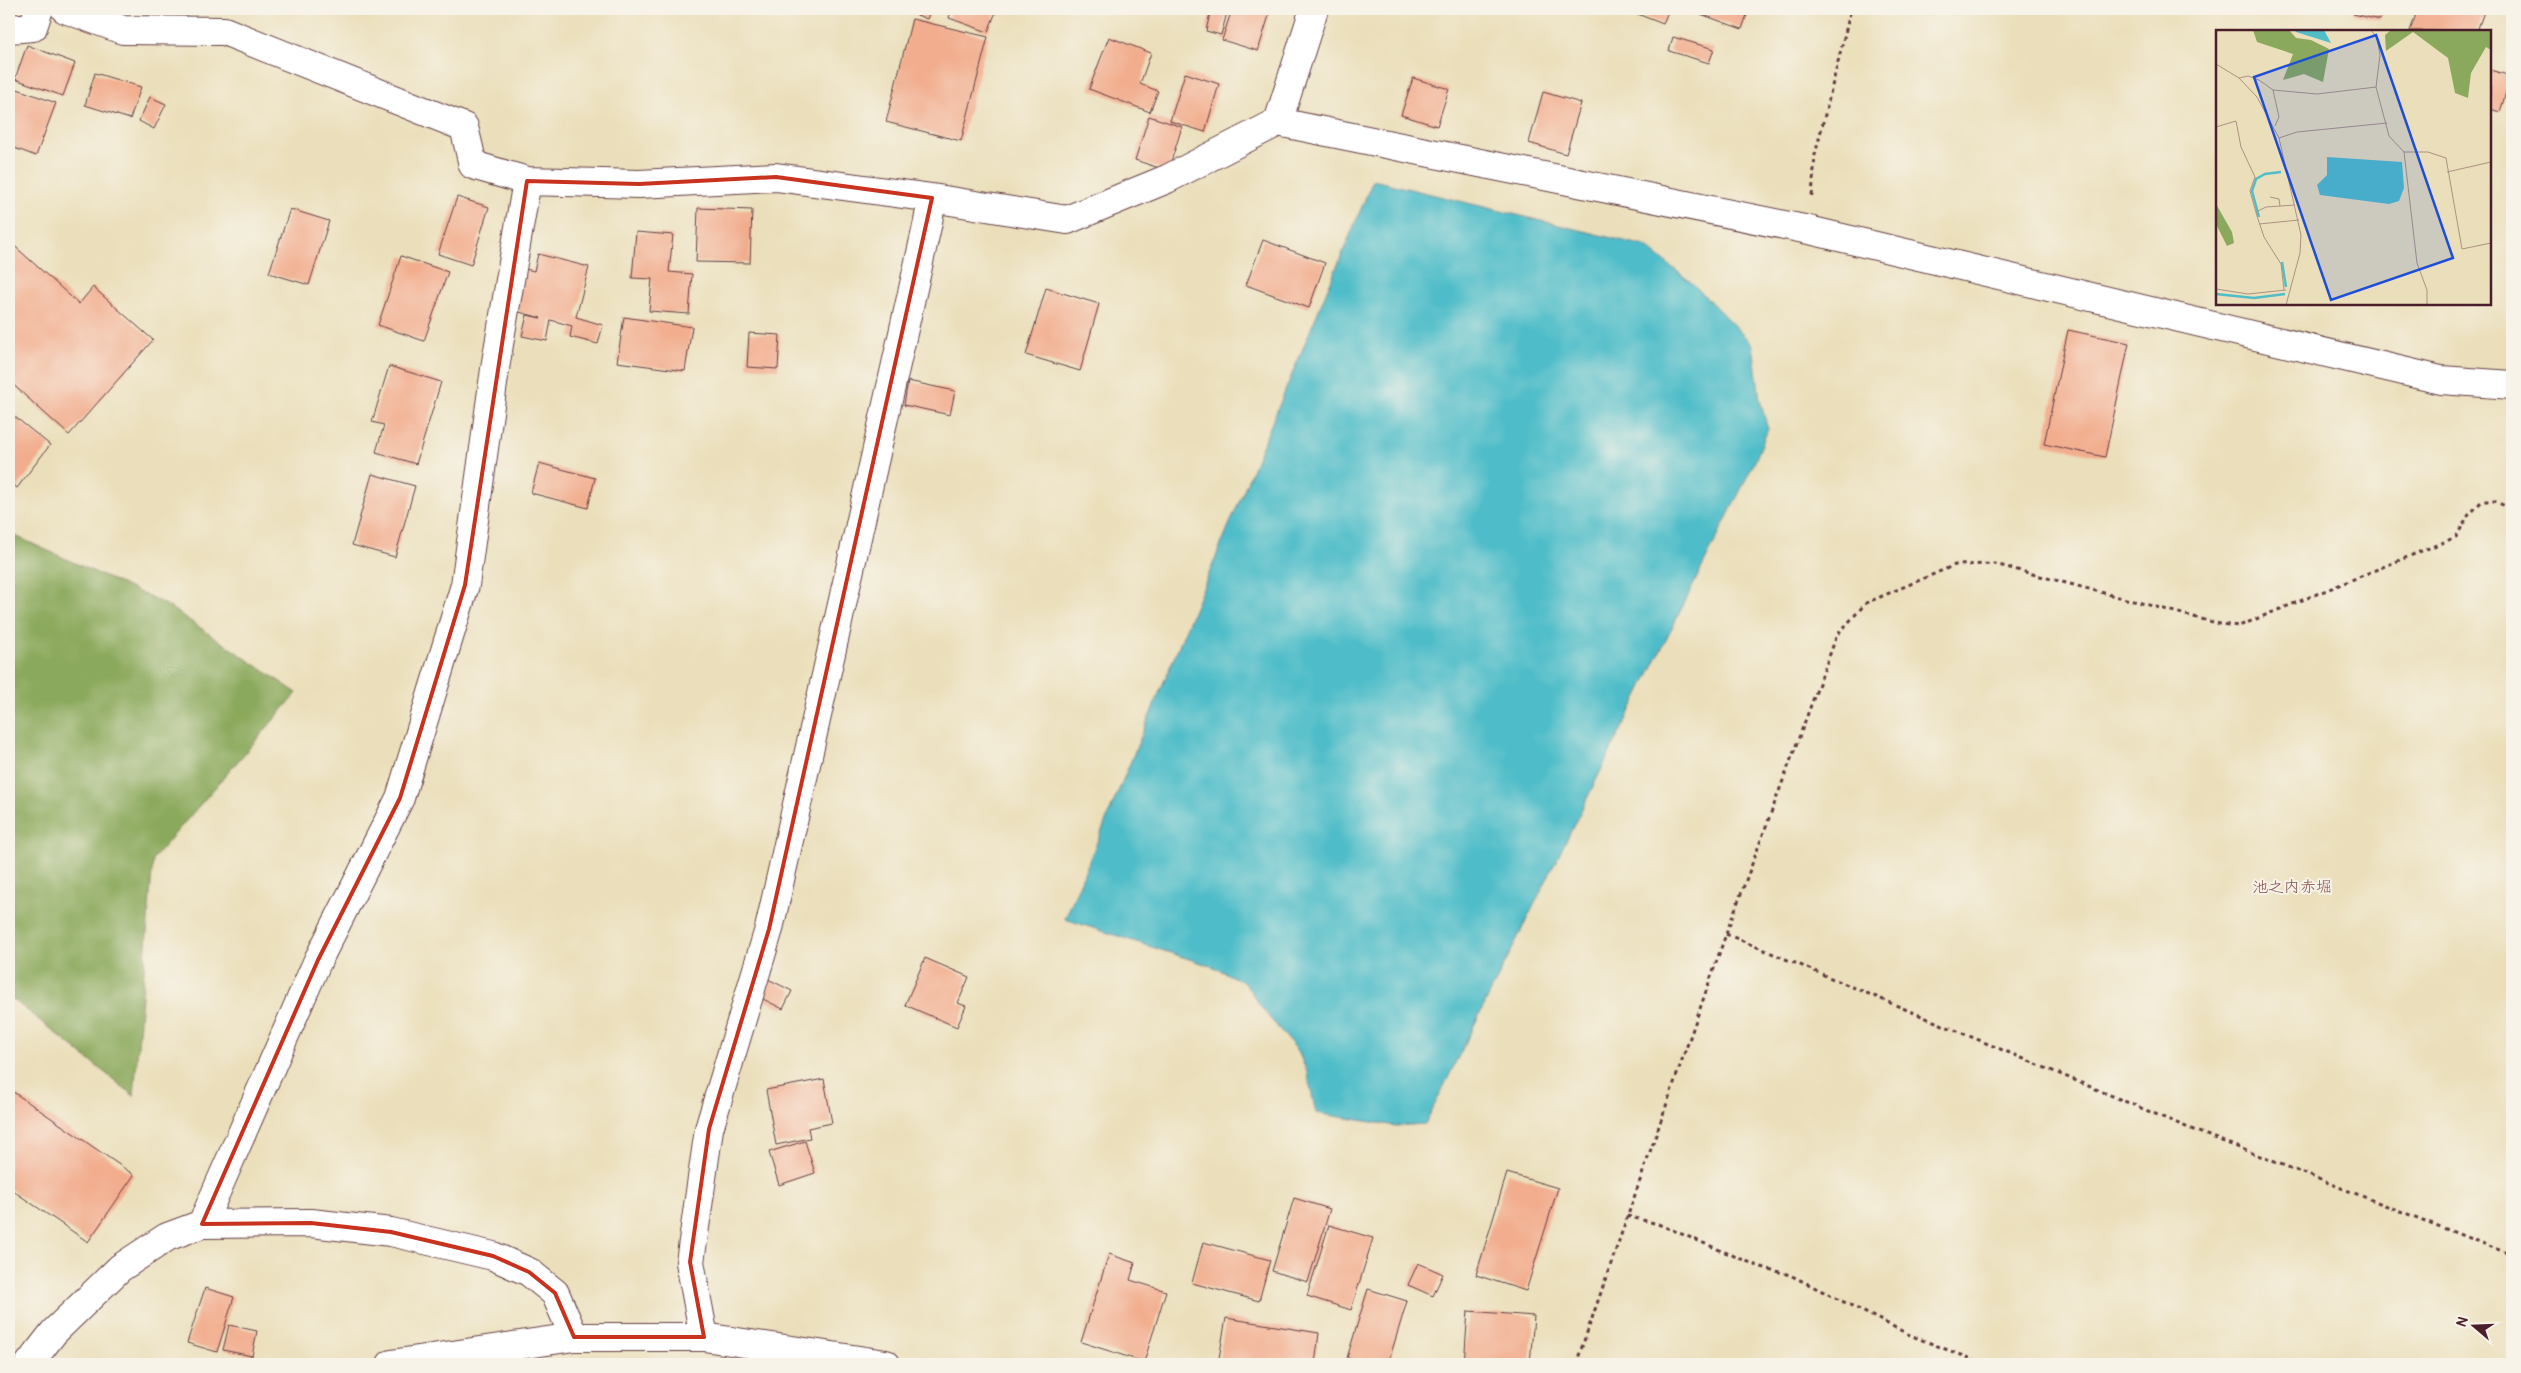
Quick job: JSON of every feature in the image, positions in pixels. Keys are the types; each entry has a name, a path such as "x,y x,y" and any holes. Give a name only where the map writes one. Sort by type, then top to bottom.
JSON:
{"street":[{"path":"9,29 33,27 39,9"},
{"path":"65,9 123,30 224,31 464,127 473,165 527,181 639,184 776,177 932,198 1068,220 1167,179 1278,122 1809,230 2441,380 2512,385"},
{"path":"1278,122 1314,9"},
{"path":"202,1224 318,960 400,798 465,585 496,362 527,181"},
{"path":"704,1337 690,1262 708,1129 769,929 932,198"},
{"path":"29,1364 54,1332 120,1268 167,1237 202,1224 311,1223 382,1231 494,1256 529,1272 555,1293 574,1337"},
{"path":"391,1364 574,1337 704,1337 886,1364"}],"path":[{"path":"1809,230 1815,155 1851,9"},
{"path":"1576,1364 1726,934 1837,635 1866,603 1955,565 1995,564 2220,624 2239,626 2456,537 2468,516 2482,502 2494,501 2512,509"},
{"path":"1726,934 2191,1129 2512,1255"},
{"path":"1627,1216 1658,1224 1758,1266 1790,1275 1912,1336 1984,1364"}],"highlighted area":[{"path":"776,177 932,198 769,929 709,1129 690,1262 704,1337 574,1337 555,1293 529,1272 493,1256 391,1232 311,1223 202,1224 318,960 400,798 465,585 527,181 639,184"}],"green space":[{"path":"9,533 165,604 297,693 153,859 134,1096 9,996"}],"water":[{"path":"1373,180 1645,246 1692,283 1753,345 1760,400 1768,429 1755,461 1425,1124 1396,1126 1316,1113 1307,1072 1298,1051 1263,1010 1245,983 1214,967 1065,919"}],"building":[{"path":"902,9 931,9 927,19"},
{"path":"952,9 997,9 988,32 949,18"},
{"path":"1211,9 1228,9 1221,35 1206,31"},
{"path":"1232,9 1271,9 1258,51 1222,40"},
{"path":"1631,9 1669,9 1663,24 1630,11"},
{"path":"1696,9 1749,9 1742,29 1695,12"},
{"path":"2354,9 2383,9 2380,20 2353,14"},
{"path":"2418,9 2485,9 2477,30 2410,30"},
{"path":"912,19 988,37 961,141 886,122"},
{"path":"1109,37 1151,53 1140,84 1158,91 1150,112 1089,89"},
{"path":"1673,37 1714,49 1709,63 1669,51"},
{"path":"27,45 75,63 63,96 15,79"},
{"path":"2491,70 2511,76 2500,112 2491,109"},
{"path":"95,73 141,87 130,119 85,105"},
{"path":"1185,73 1219,84 1205,132 1170,121"},
{"path":"1413,78 1449,89 1437,126 1401,115"},
{"path":"9,86 56,103 36,156 9,146"},
{"path":"1543,92 1581,103 1566,154 1529,143"},
{"path":"150,97 166,104 154,129 139,121"},
{"path":"1149,116 1182,127 1168,171 1135,160"},
{"path":"457,197 489,207 471,265 438,254"},
{"path":"698,208 752,210 750,263 696,262"},
{"path":"290,209 329,221 309,285 269,273"},
{"path":"636,232 673,235 669,272 692,274 689,314 649,311 652,279 632,278"},
{"path":"1263,240 1325,263 1309,308 1246,285"},
{"path":"9,241 79,304 93,287 153,340 69,435 9,381"},
{"path":"538,254 589,267 576,317 603,325 598,344 570,337 572,326 551,320 547,341 522,336 527,315 541,318 505,308 516,267 534,271"},
{"path":"401,256 448,272 424,341 378,325"},
{"path":"1046,288 1099,304 1080,371 1026,355"},
{"path":"624,317 692,327 685,371 617,362"},
{"path":"2068,330 2129,343 2105,457 2044,444"},
{"path":"749,333 780,335 778,369 747,367"},
{"path":"389,366 441,382 416,464 376,452 384,425 372,422"},
{"path":"908,381 955,391 950,415 904,405"},
{"path":"9,412 50,445 17,488 9,482"},
{"path":"539,463 595,478 588,508 531,493"},
{"path":"372,474 415,486 395,557 352,545"},
{"path":"925,958 969,977 958,1003 966,1006 957,1027 905,1005"},
{"path":"768,979 792,991 783,1009 759,997"},
{"path":"824,1079 832,1123 808,1128 810,1138 776,1145 766,1090"},
{"path":"9,1089 134,1175 88,1242 9,1188"},
{"path":"805,1141 815,1173 779,1185 769,1152"},
{"path":"1507,1173 1558,1188 1526,1291 1476,1275"},
{"path":"1294,1198 1330,1209 1308,1282 1272,1271"},
{"path":"1329,1225 1373,1238 1351,1310 1307,1296"},
{"path":"1203,1242 1270,1260 1259,1301 1192,1283"},
{"path":"1109,1254 1135,1263 1130,1280 1166,1291 1144,1362 1081,1342"},
{"path":"1418,1263 1443,1274 1433,1296 1408,1285"},
{"path":"205,1288 234,1297 217,1352 187,1343"},
{"path":"1368,1289 1407,1301 1388,1364 1369,1364 1347,1358"},
{"path":"1468,1311 1534,1316 1530,1364 1464,1364"},
{"path":"1226,1318 1319,1333 1315,1364 1218,1364"},
{"path":"229,1325 257,1331 252,1356 223,1350"}],"district":[{"name":"池之内赤堀","path":"2292,887"}]}
